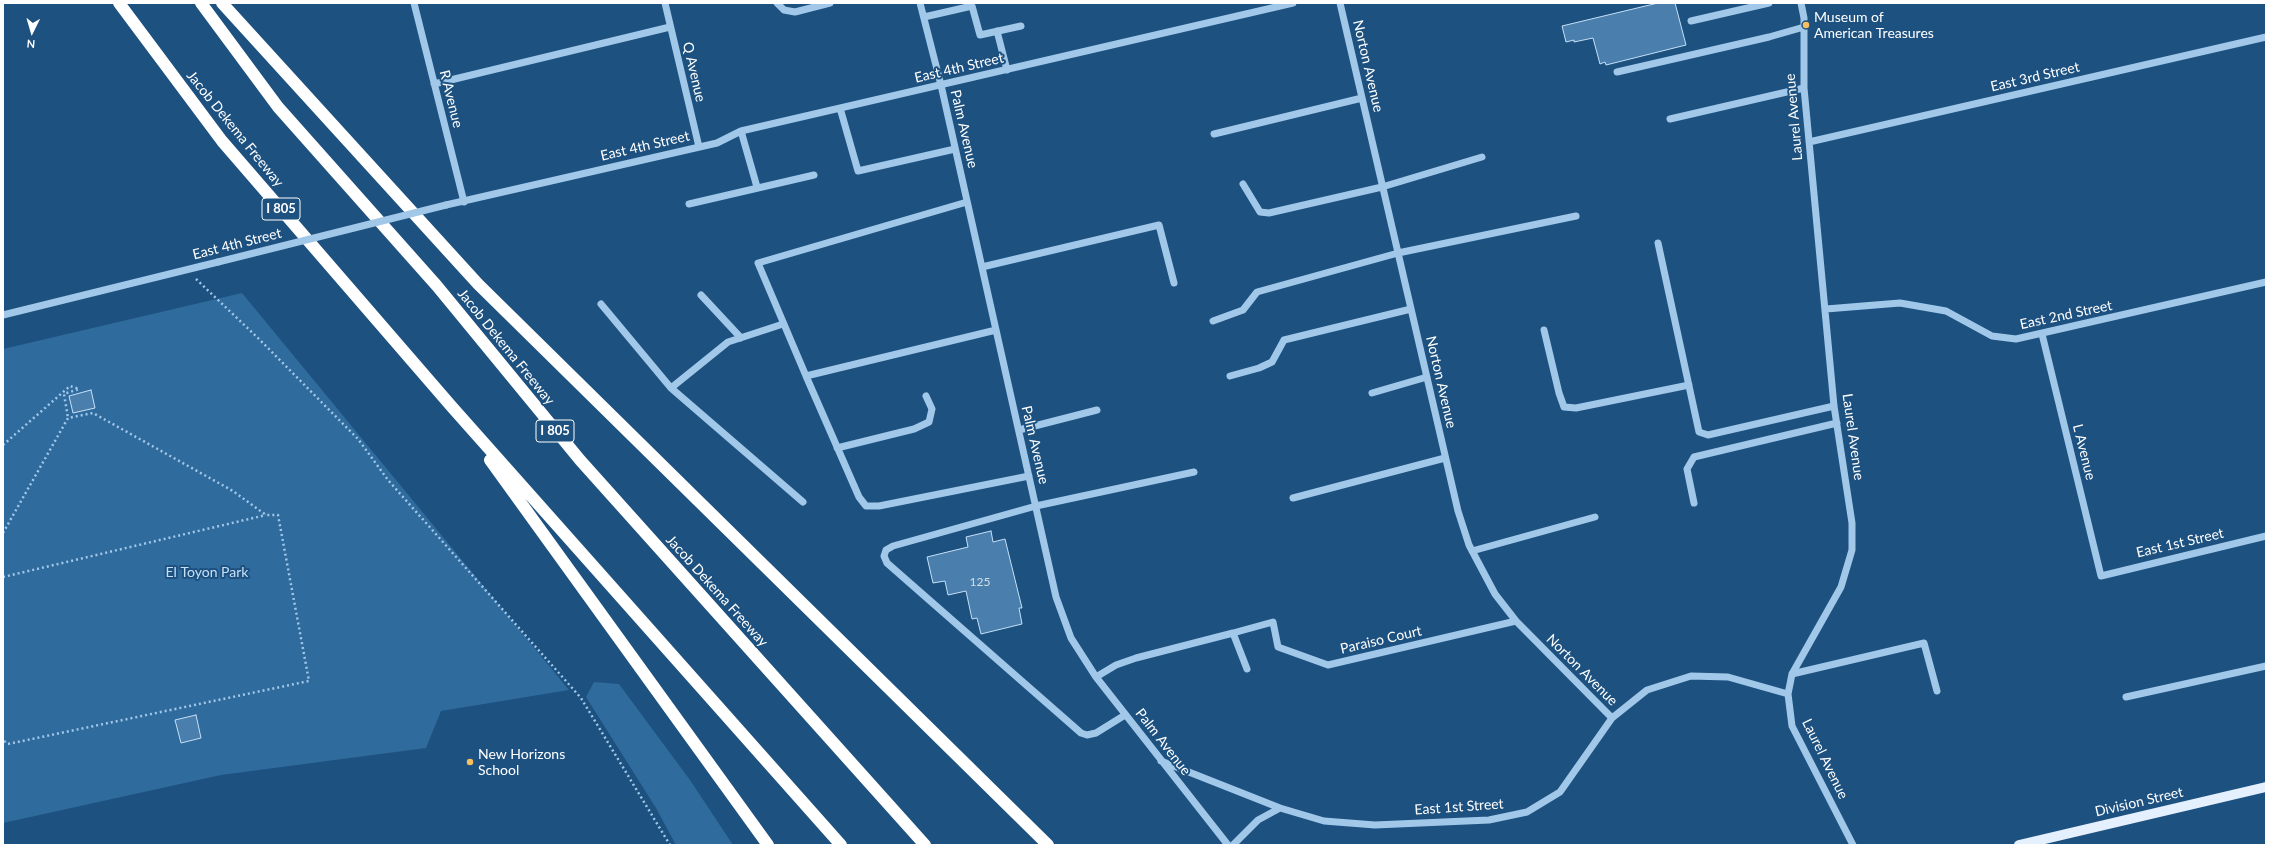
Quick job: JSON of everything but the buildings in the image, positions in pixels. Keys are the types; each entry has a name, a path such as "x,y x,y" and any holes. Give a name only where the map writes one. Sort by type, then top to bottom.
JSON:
{"highway":[{"name":"Jacob Dekema Freeway","path":"119,3 222,141 452,407 841,845"},
{"name":"Jacob Dekema Freeway","path":"201,3 278,107 437,286 580,460 925,845"},
{"path":"222,3 478,284 1048,845"},
{"path":"452,407 768,845"}],"main road":[{"name":"Division Street","path":"2019,845 2266,787"}],"street":[{"name":"R Avenue","path":"414,3 464,202"},
{"name":"Q Avenue","path":"665,3 699,147"},
{"path":"777,3 784,10 795,12 830,3"},
{"name":"Palm Avenue","path":"920,3 941,85 1056,597 1068,632 1096,677 1228,845"},
{"name":"East 4th Street","path":"3,315 446,205 717,143 741,131 1293,3"},
{"name":"Norton Avenue","path":"1340,3 1445,458 1458,511 1472,551 1495,594 1516,621 1612,718"},
{"path":"1692,21 1769,3"},
{"name":"Laurel Avenue","path":"1801,3 1804,27 1804,88 1809,142 1834,406 1852,523 1852,550 1841,587 1792,674 1788,694 1792,726 1853,845"},
{"path":"924,17 972,6 980,35 1021,26"},
{"path":"434,84 670,27"},
{"path":"1617,72 1769,37 1804,27"},
{"path":"997,31 1007,70"},
{"name":"East 3rd Street","path":"1809,142 2266,37"},
{"path":"1670,119 1804,88"},
{"path":"1214,134 1362,98"},
{"path":"840,108 858,171 955,149"},
{"path":"741,131 757,187"},
{"path":"1243,184 1260,212 1269,213 1382,187 1482,157"},
{"path":"689,204 814,175"},
{"path":"967,202 758,263 837,448 859,497 866,506 879,506 1029,476"},
{"path":"1213,320 1243,310 1257,292 1398,253 1576,216"},
{"path":"982,267 1159,225 1174,283"},
{"path":"1658,243 1699,432 1708,435 1834,406"},
{"name":"East 2nd Street","path":"1826,309 1900,303 1946,312 1992,336 2016,339 2266,282"},
{"path":"701,295 741,338"},
{"path":"601,304 671,388 803,502"},
{"path":"1230,376 1259,368 1272,362 1284,340 1411,309"},
{"path":"671,388 728,342 784,324"},
{"path":"806,376 996,330"},
{"path":"1544,330 1558,393 1564,407 1576,408 1689,385"},
{"name":"L Avenue","path":"2042,334 2101,576"},
{"path":"1372,393 1426,377"},
{"path":"837,448 914,429 929,422 932,410 926,396"},
{"path":"1018,430 1097,410"},
{"path":"1694,504 1687,469 1694,457 1837,423"},
{"path":"1293,498 1445,458"},
{"path":"1125,715 1096,733 1087,735 1081,733 886,563 884,556 886,550 893,546 1036,506 1194,472"},
{"path":"1472,551 1595,517"},
{"name":"East 1st Street","path":"2101,576 2266,536"},
{"name":"Paraiso Court","path":"1233,633 1273,622 1278,647 1328,665 1516,621"},
{"path":"1096,677 1116,665 1136,658 1233,633 1247,669"},
{"path":"1792,674 1924,643 1937,691"},
{"path":"2126,697 2266,666"},
{"name":"East 1st Street","path":"1161,760 1280,808 1324,820 1375,825 1489,820 1528,812 1560,792 1612,718 1647,690 1691,676 1728,677 1788,694"},
{"path":"1233,845 1258,820 1280,808"}],"path":[{"path":"186,270 259,339 358,439 388,480 581,698 670,845"},
{"path":"3,445 70,386 79,389 64,394 68,418 3,533"},
{"path":"68,418 93,413 233,491 266,515"},
{"path":"3,576 266,515 278,515 309,681 8,744 3,740"}],"green space":[{"name":"El Toyon Park","path":"242,293 569,690 441,711 426,748 221,775 3,823 3,349"},
{"path":"594,682 619,684 690,780 733,845 676,845 656,808 586,697"}],"place":[{"name":"Museum of American Treasures","path":"1806,25"},
{"name":"New Horizons School","path":"470,762"}]}
